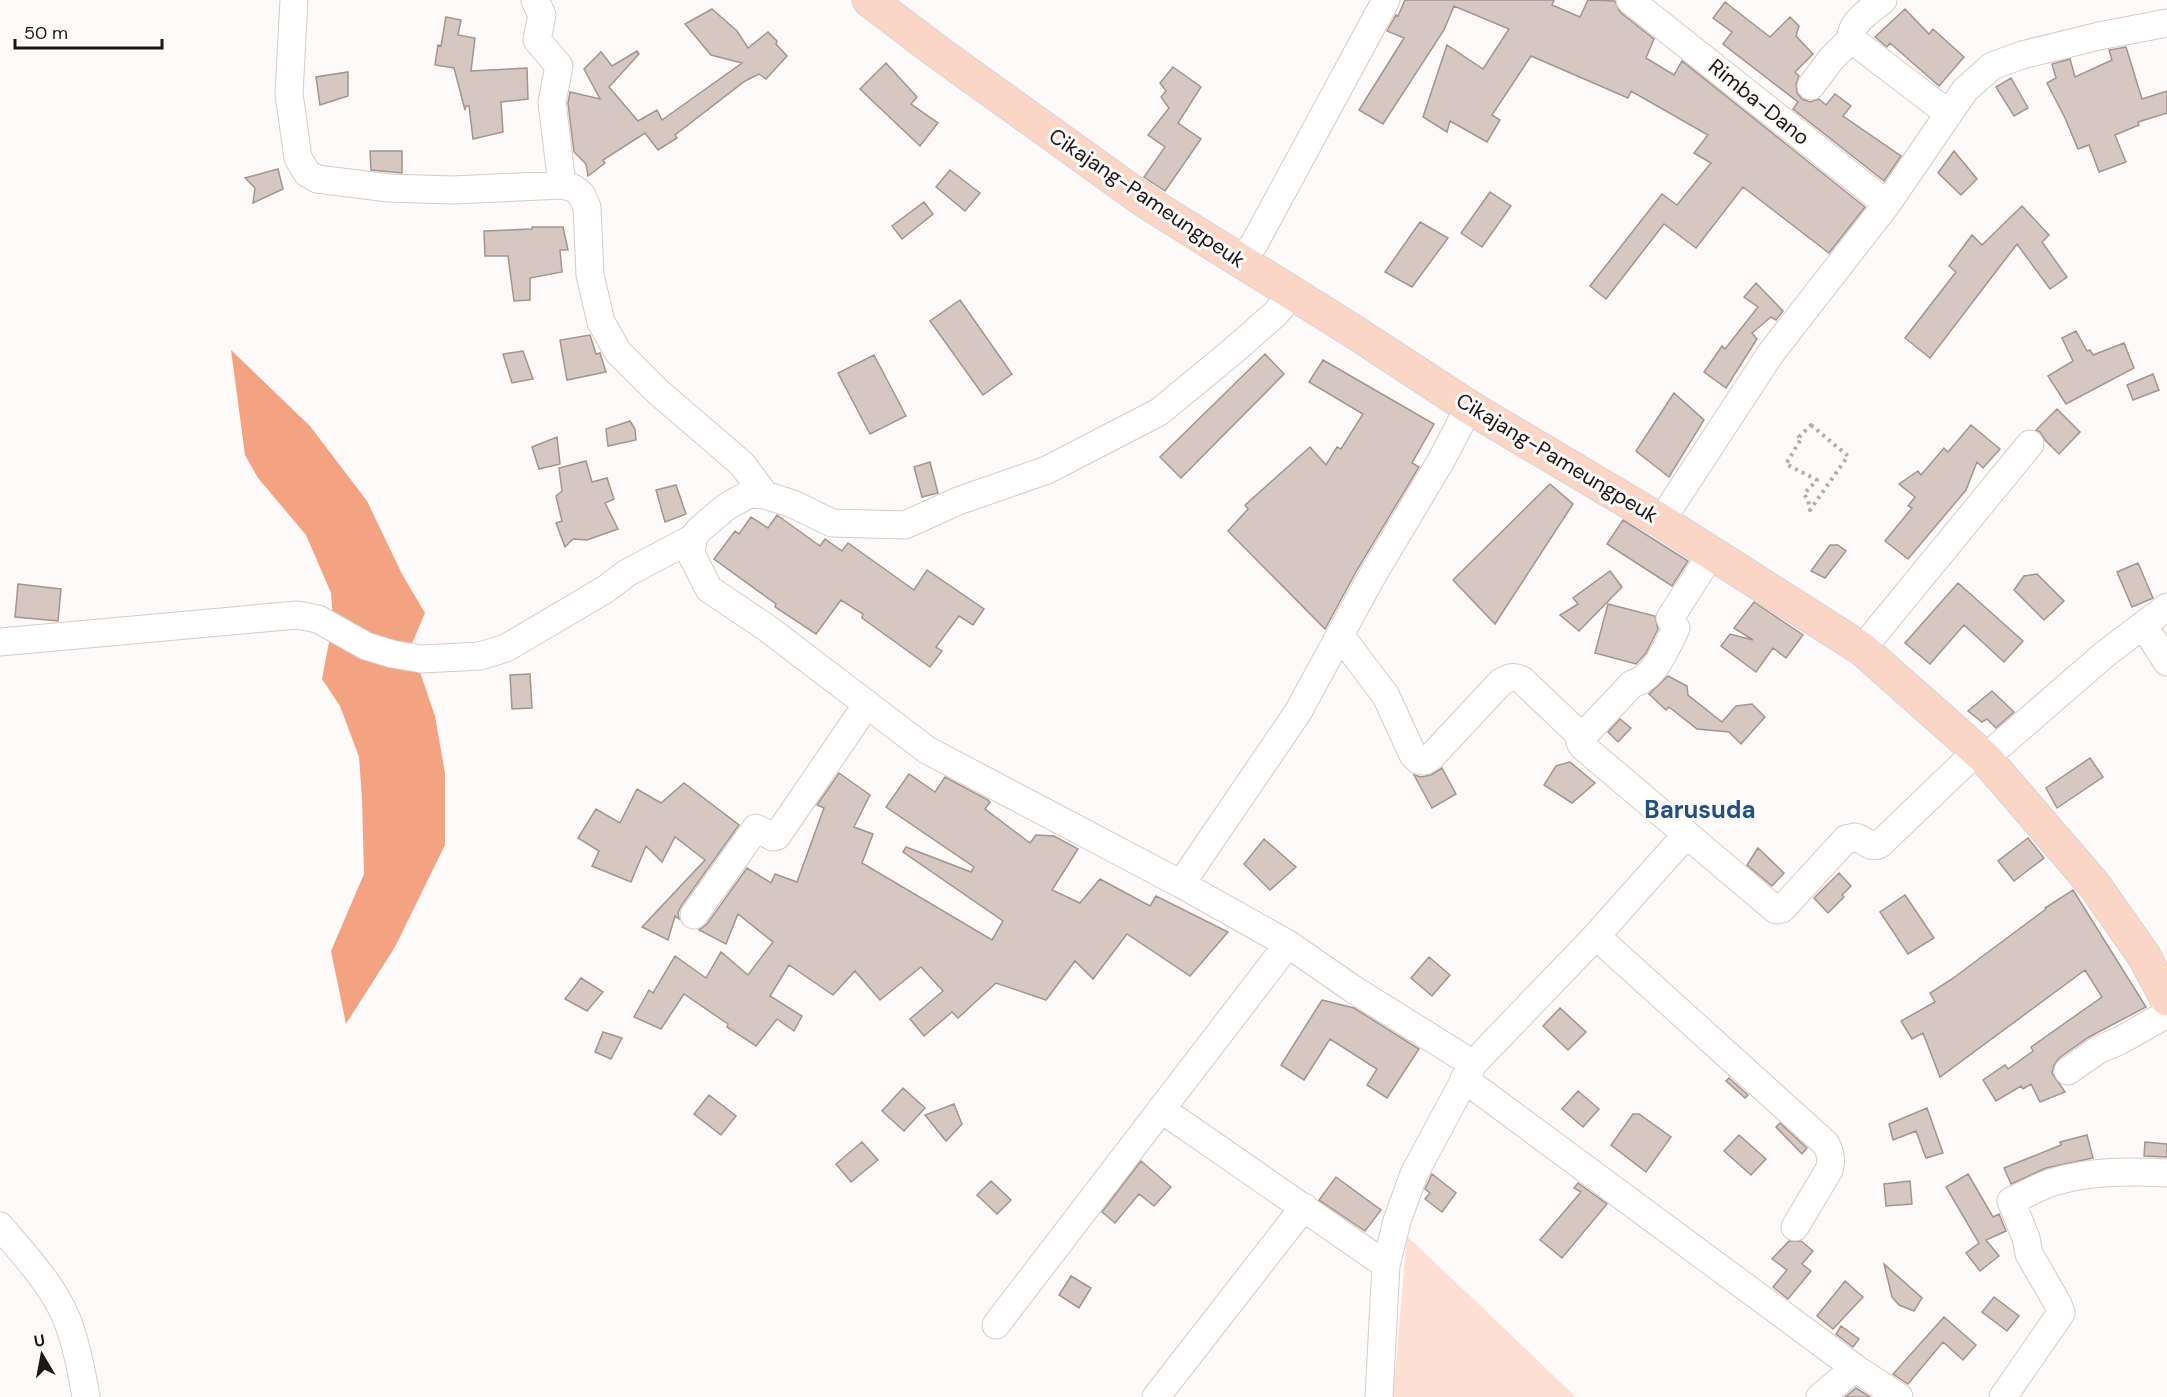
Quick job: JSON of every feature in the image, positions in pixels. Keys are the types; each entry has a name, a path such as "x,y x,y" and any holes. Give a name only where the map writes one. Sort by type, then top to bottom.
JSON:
{"main road":[{"name":"Cikajang-Pameungpeuk","path":"869,0 1145,201 1469,406 1661,521 1862,649 1981,754 2095,886 2144,956 2165,994"}],"street":[{"path":"294,0 289,94 298,158 307,173 317,179 389,188 453,190 562,185 573,188 581,194 587,207 590,275 600,322 618,352 657,391 742,464 765,495"},
{"path":"535,0 542,15 537,39 559,66 552,102 562,185"},
{"path":"1240,261 1254,244 1386,0"},
{"name":"Rimba-Dano","path":"1630,0 1887,204"},
{"path":"1811,86 1832,58 1851,39 1851,29 1883,0"},
{"path":"1661,521 1771,353 1887,204 1965,90 1992,66 2022,55 2099,36 2167,23"},
{"path":"1851,39 1949,114"},
{"path":"0,642 297,615 309,616 366,646 392,654 422,659 480,656 498,651 606,590 627,573 693,538 726,507 749,494 765,495 793,504 832,523 905,525 958,501 1047,470 1159,412 1233,351 1275,314 1293,294"},
{"path":"1180,884 1298,712 1371,578 1442,459 1469,406"},
{"path":"1862,649 2030,444"},
{"path":"693,538 690,554 709,589 767,628 927,750 1288,944 1468,1072 1855,1368 1899,1397"},
{"path":"1712,553 1670,618 1676,628 1661,658 1641,682 1632,684 1582,737 1580,742 1686,835 1779,910 1846,839 1855,837 1870,845 1880,844 1981,754 2167,607"},
{"path":"2143,625 2167,662"},
{"path":"1340,635 1386,696 1413,755 1418,760 1424,761 1431,758 1507,678 1515,677 1522,680 1582,737"},
{"path":"694,915 756,828 773,837 777,836 867,704"},
{"path":"1379,1397 1386,1265 1397,1221 1414,1174 1468,1072 1596,936 1686,835"},
{"path":"1596,936 1826,1144 1831,1152 1829,1170 1795,1227"},
{"path":"996,1324 1288,944"},
{"path":"2068,1071 2098,1050 2119,1041 2165,994"},
{"path":"1161,1109 1386,1265"},
{"path":"2003,1397 2061,1312 2029,1254 2026,1238 2011,1201 2050,1183 2082,1177 2120,1171 2167,1173"},
{"path":"1156,1397 1304,1207"},
{"path":"0,1226 51,1289 68,1323 87,1397"},
{"path":"1820,1397 1855,1368"}],"path":[{"path":"1811,425 1848,456 1810,510 1804,494 1816,480 1786,464 1801,439 1799,437 1811,425"}],"shaded area":[{"path":"231,350 310,426 367,501 402,574 425,613 411,646 435,716 445,773 445,845 395,947 346,1024 331,951 364,874 359,757 340,706 322,679 333,621 331,593 306,535 258,478 245,455"},
{"path":"1407,1236 1576,1397 1393,1397"}],"building":[{"path":"1405,0 1554,0 1552,5 1580,17 1588,0 1615,1 1620,12 1654,39 1646,58 1674,75 1682,61 1865,207 1829,253 1743,187 1696,248 1664,224 1606,299 1590,286 1662,194 1677,205 1711,163 1694,153 1708,135 1631,91 1628,98 1531,56 1492,115 1500,120 1487,142 1450,121 1447,132 1423,117 1447,45 1483,69 1509,29 1454,6 1444,30 1383,124 1359,110 1404,38 1387,31 1396,15 1398,16"},
{"path":"1725,2 1770,37 1790,17 1799,26 1796,36 1813,54 1795,72 1799,76 1796,84 1797,93 1802,99 1810,102 1819,99 1826,105 1835,94 1851,106 1843,116 1901,156 1884,181 1793,109 1798,102 1723,44 1732,32 1713,18"},
{"path":"712,9 737,31 748,48 768,32 787,56 766,79 759,74 745,81 675,135 677,138 658,150 645,133 603,160 605,163 588,176 586,164 574,152 568,103 570,92 600,99 584,69 601,52 612,66 637,51 639,54 609,87 638,121 657,110 662,120 742,63 711,55 685,24"},
{"path":"1905,9 1929,34 1933,29 1964,57 1939,86 1890,43 1887,47 1875,37"},
{"path":"446,17 461,20 458,35 475,38 471,71 527,68 528,99 501,102 503,132 473,139 469,106 466,106 465,110 454,68 435,65"},
{"path":"2126,47 2142,99 2167,91 2167,113 2138,122 2139,125 2115,135 2126,162 2099,172 2089,145 2078,149 2047,83 2056,78 2052,64 2070,59 2075,77 2112,60 2109,50"},
{"path":"886,63 917,97 911,104 938,123 920,146 860,89"},
{"path":"1173,67 1201,87 1178,123 1201,139 1165,191 1144,177 1165,147 1148,135 1169,108 1161,97 1166,91 1160,83"},
{"path":"348,72 348,96 320,105 316,77"},
{"path":"2011,78 2028,108 2014,116 1996,87"},
{"path":"370,151 402,151 402,173 371,170"},
{"path":"1954,151 1977,179 1961,195 1938,173"},
{"path":"278,169 283,189 253,203 255,188 245,178"},
{"path":"950,170 980,193 965,211 936,187"},
{"path":"1490,192 1511,206 1482,247 1461,233"},
{"path":"924,202 933,214 902,239 892,226"},
{"path":"2022,206 2049,235 2042,242 2067,277 2050,289 2017,244 1930,358 1905,338 1956,272 1949,266 1972,235 1982,245"},
{"path":"1420,222 1448,238 1412,287 1385,272"},
{"path":"532,227 563,227 568,250 560,250 562,272 530,278 530,300 514,301 508,256 485,256 484,231 532,229"},
{"path":"1756,283 1783,311 1776,320 1771,317 1752,333 1757,339 1726,388 1704,372 1722,346 1725,349 1758,307 1744,297"},
{"path":"960,300 1012,374 983,395 930,321"},
{"path":"2076,331 2087,351 2090,350 2093,355 2124,343 2134,368 2066,404 2048,376 2073,361 2062,338"},
{"path":"590,335 596,354 600,353 606,372 567,380 560,340"},
{"path":"523,351 533,379 512,383 503,354"},
{"path":"1265,354 1284,374 1181,478 1160,457"},
{"path":"874,355 906,416 870,434 838,373"},
{"path":"1323,360 1434,424 1412,463 1419,467 1357,570 1325,629 1228,531 1248,509 1245,505 1310,447 1326,465 1337,447 1341,449 1363,414 1309,382"},
{"path":"2153,374 2159,390 2133,400 2127,385"},
{"path":"1674,393 1704,420 1669,477 1636,451"},
{"path":"2057,409 2080,432 2059,454 2036,430"},
{"path":"630,421 635,429 636,440 608,446 606,429"},
{"path":"1971,425 2000,449 1983,468 1977,462 1966,490 1908,559 1885,541 1912,508 1908,506 1915,497 1899,484 1918,471 1921,475 1944,448 1948,452"},
{"path":"557,437 560,464 539,469 532,447"},
{"path":"586,461 592,482 607,478 614,499 605,503 618,529 587,540 573,539 565,547 556,523 562,521 556,496 562,491 559,468"},
{"path":"930,462 938,493 922,497 914,467"},
{"path":"1550,484 1573,504 1495,624 1453,580"},
{"path":"676,485 686,514 665,522 656,490"},
{"path":"777,515 820,546 825,539 842,551 848,543 914,590 927,570 984,609 973,625 959,616 936,647 942,651 930,667 862,618 863,614 841,600 816,634 775,607 776,604 714,559 735,531 739,534 751,517 768,528"},
{"path":"1623,520 1688,561 1672,586 1607,544"},
{"path":"1830,545 1838,545 1846,551 1825,578 1811,571"},
{"path":"2138,563 2153,598 2132,607 2117,572"},
{"path":"1610,571 1622,587 1579,631 1560,615 1578,604 1573,598"},
{"path":"2037,574 2064,601 2044,620 2014,590 2024,576"},
{"path":"1958,583 2023,641 2004,662 1964,625 1930,664 1905,643"},
{"path":"18,584 61,589 58,621 15,617"},
{"path":"1754,602 1803,635 1786,658 1773,648 1756,672 1721,646 1730,634 1753,640 1734,628"},
{"path":"1608,604 1655,616 1658,629 1646,653 1636,664 1595,653"},
{"path":"530,674 532,708 512,709 510,675"},
{"path":"1668,676 1687,686 1688,695 1722,722 1736,706 1752,704 1765,717 1741,744 1729,732 1697,729 1669,707 1666,710 1649,694"},
{"path":"1992,691 2014,712 1996,728 1987,719 1982,722 1968,711"},
{"path":"1620,719 1631,728 1618,742 1608,732"},
{"path":"2090,758 2103,777 2057,808 2046,788"},
{"path":"1570,762 1595,783 1572,803 1544,785 1556,766"},
{"path":"1442,768 1456,794 1432,808 1414,775 1421,777 1431,775"},
{"path":"839,773 870,795 854,827 873,834 862,863 992,940 1003,921 903,852 906,847 971,872 974,867 886,807 909,774 935,792 945,777 988,800 990,802 985,809 1030,843 1036,835 1054,836 1078,849 1052,890 1080,903 1100,879 1150,906 1156,896 1228,932 1190,976 1127,934 1093,979 1075,961 1046,1000 996,983 958,1018 952,1012 924,1036 910,1019 943,991 921,967 880,1000 855,971 833,995 789,965 770,996 802,1016 794,1031 777,1019 756,1046 684,994 661,1029 634,1017 649,990 653,993 675,956 706,978 721,952 748,975 773,942 738,914 726,944 699,930 707,924 747,868 771,883 775,874 797,882 824,808 817,805"},
{"path":"684,783 739,825 681,906 678,913 679,919 675,916 668,940 642,927 705,860 675,837 662,862 646,846 631,882 592,866 599,851 578,838 596,809 620,823 637,789 661,803"},
{"path":"2028,838 2044,858 2014,881 1998,861"},
{"path":"1264,839 1296,867 1270,890 1244,864"},
{"path":"1758,848 1784,873 1772,886 1747,865"},
{"path":"1839,873 1851,886 1842,895 1844,897 1828,913 1814,898"},
{"path":"2073,890 2146,1007 2089,1037 2059,1058 2052,1073 2065,1092 2040,1102 2031,1084 2023,1089 2021,1086 1996,1101 1983,1080 2005,1065 2008,1069 2033,1051 2031,1047 2102,997 2085,970 1940,1077 1923,1033 1912,1039 1901,1021 1935,1002 1930,993"},
{"path":"1905,895 1934,938 1908,954 1880,912"},
{"path":"1429,957 1450,975 1432,996 1411,978"},
{"path":"581,978 603,992 587,1011 565,999"},
{"path":"1322,1000 1354,1008 1419,1049 1387,1098 1367,1085 1377,1069 1330,1039 1304,1080 1281,1065"},
{"path":"1560,1008 1586,1032 1568,1050 1543,1026"},
{"path":"603,1032 622,1038 611,1059 595,1052"},
{"path":"1729,1078 1748,1095 1745,1098 1726,1081"},
{"path":"903,1088 925,1108 904,1131 882,1111"},
{"path":"1578,1091 1599,1109 1583,1127 1562,1109"},
{"path":"709,1095 736,1116 721,1135 694,1114"},
{"path":"954,1104 962,1124 946,1141 925,1115"},
{"path":"1927,1108 1943,1153 1926,1158 1916,1131 1893,1140 1889,1124"},
{"path":"1633,1114 1639,1114 1671,1137 1646,1172 1611,1145"},
{"path":"1780,1123 1807,1148 1802,1154 1776,1127"},
{"path":"1739,1135 1766,1159 1751,1175 1724,1151"},
{"path":"2087,1135 2093,1158 2046,1168 2011,1184 2004,1168 2061,1145 2060,1142"},
{"path":"862,1142 878,1160 851,1182 836,1164"},
{"path":"2145,1142 2167,1144 2167,1157 2144,1156"},
{"path":"1141,1161 1171,1187 1154,1206 1139,1194 1115,1223 1102,1212"},
{"path":"1432,1174 1456,1193 1442,1212 1425,1199 1430,1193 1425,1189"},
{"path":"1968,1174 1993,1217 1999,1214 2006,1231 1986,1240 1999,1256 1980,1271 1966,1253 1979,1243 1946,1187"},
{"path":"1336,1177 1381,1210 1365,1231 1319,1200"},
{"path":"991,1181 1011,1200 997,1214 977,1195"},
{"path":"1910,1181 1912,1204 1886,1206 1884,1184"},
{"path":"1578,1183 1607,1204 1562,1258 1540,1240 1581,1192 1574,1188"},
{"path":"1789,1241 1801,1241 1813,1251 1802,1264 1811,1271 1788,1299 1773,1287 1787,1270 1772,1259"},
{"path":"1884,1264 1922,1298 1914,1311 1899,1305 1892,1297"},
{"path":"1071,1276 1091,1288 1079,1308 1059,1295"},
{"path":"1845,1281 1863,1297 1833,1329 1817,1316"},
{"path":"1994,1297 2019,1316 2007,1331 1982,1312"},
{"path":"1944,1317 1976,1345 1963,1360 1943,1342 1908,1384 1893,1374"},
{"path":"1841,1326 1859,1339 1853,1347 1836,1334"},
{"path":"1856,1388 1870,1397 1845,1397"}],"district":[{"name":"Barusuda","path":"1700,809"}]}
